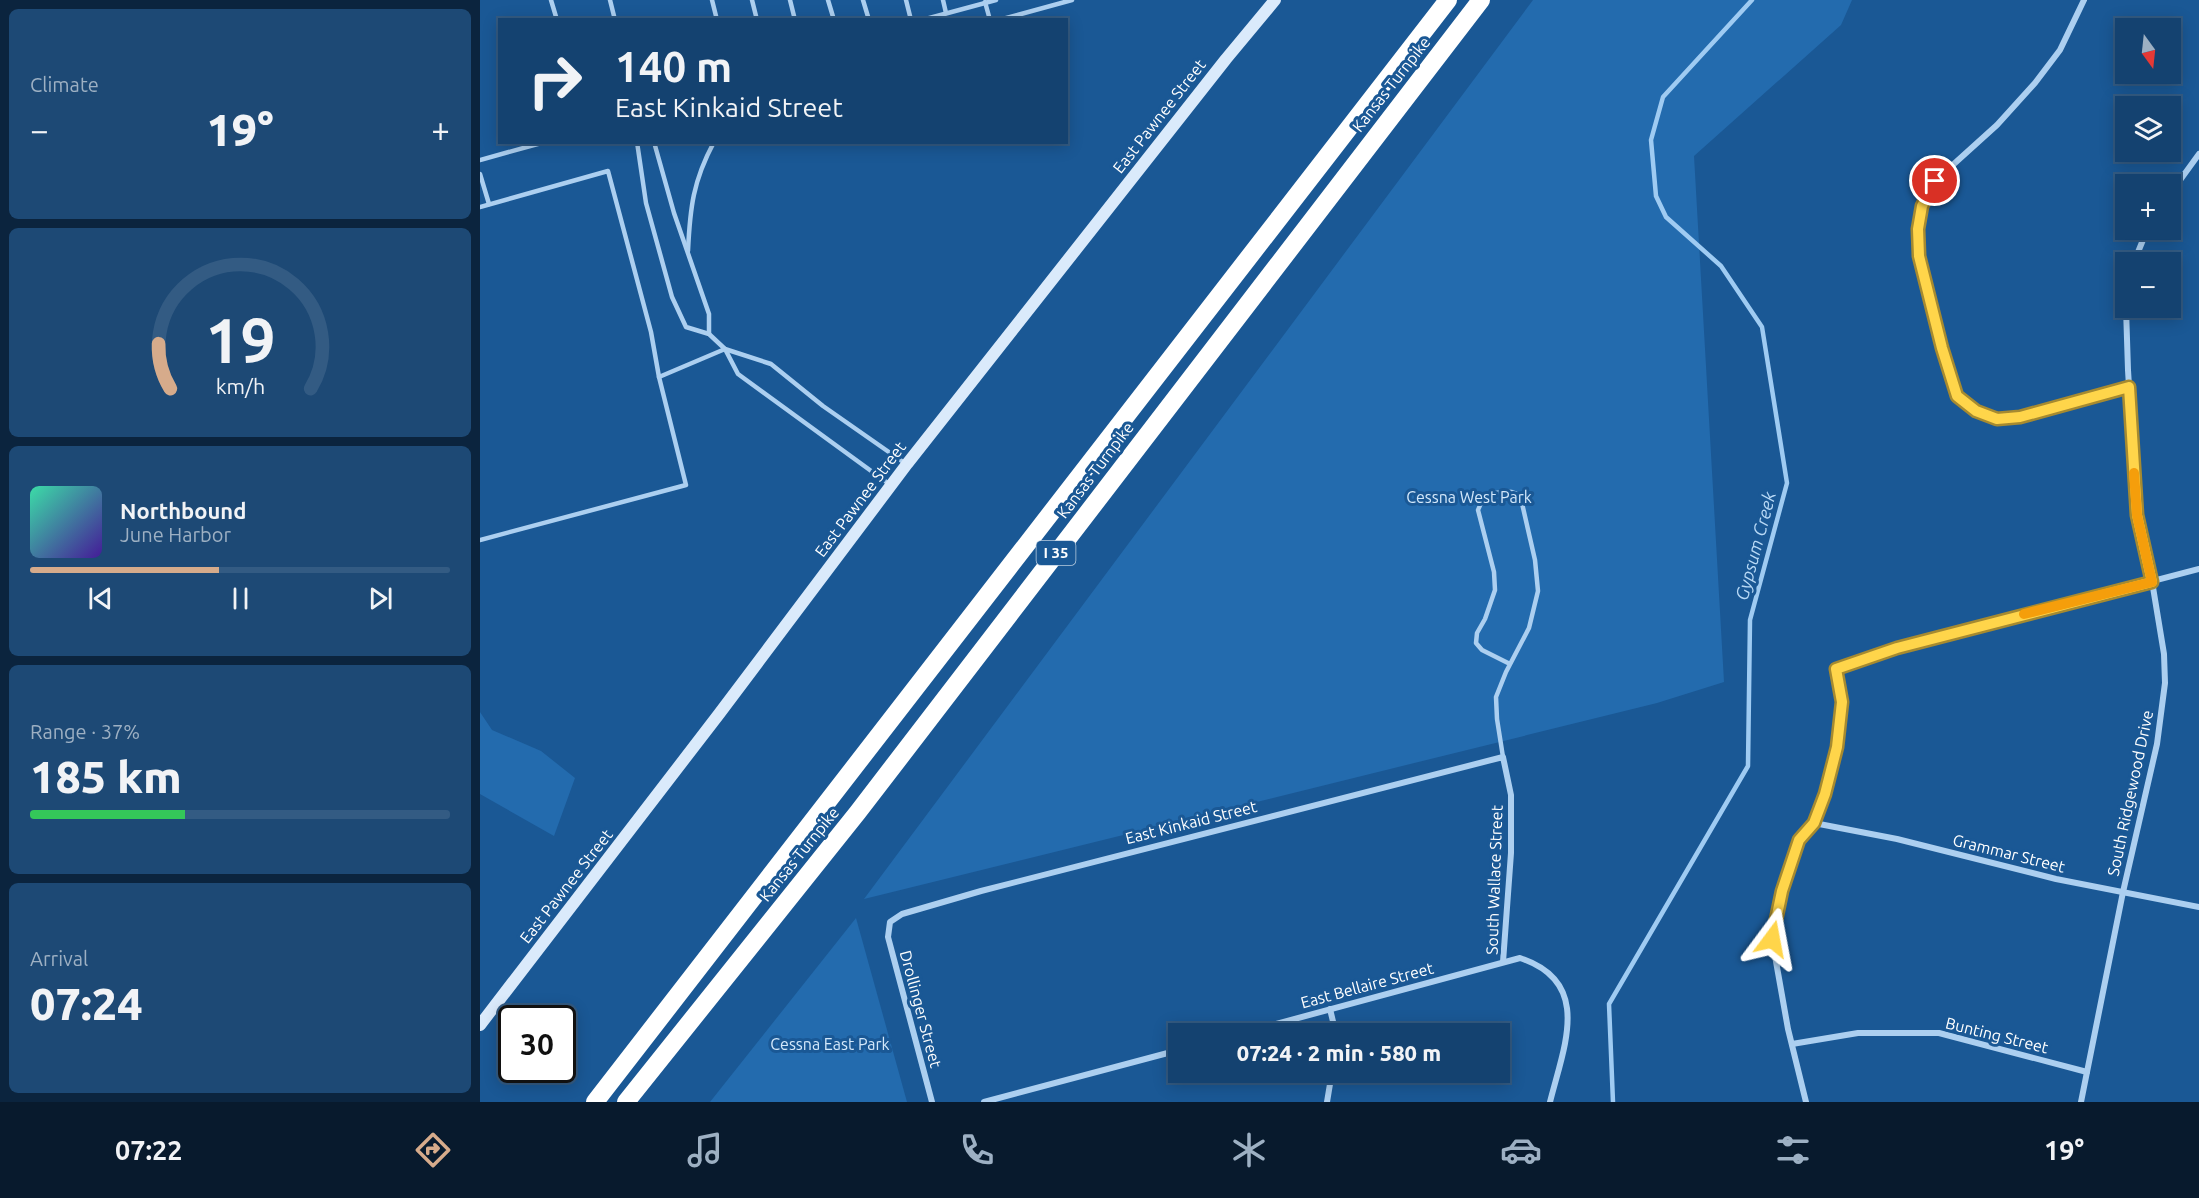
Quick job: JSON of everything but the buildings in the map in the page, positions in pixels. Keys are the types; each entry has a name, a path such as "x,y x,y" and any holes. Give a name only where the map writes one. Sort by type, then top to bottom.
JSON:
{"highway":[{"name":"Kansas Turnpike","path":"594,1102 1448,0"},
{"name":"Kansas Turnpike","path":"626,1102 865,803 1481,0"}],"main road":[{"name":"East Pawnee Street","path":"480,1025 907,465 1226,59 1275,0"}],"street":[{"path":"2084,0 2060,50 2035,83 1997,125 1935,181 1922,206 1918,229 1919,256 1942,348 1957,396 1976,411 1997,419 2020,417 2129,387"},
{"path":"2181,179 2199,154"},
{"name":"South Ridgewood Drive","path":"2081,1102 2123,892 2157,744 2165,683 2164,654 2152,582 2137,515 2126,318"},
{"path":"1806,1102 1792,1044 1772,939 1782,891 1799,840 1814,823 1825,794 1837,747 1842,702 1836,669 1897,648 2199,569"},
{"name":"East Kinkaid Street","path":"890,922 902,914 981,891 1503,757"},
{"name":"South Wallace Street","path":"1503,757 1511,795 1511,842 1503,962 1520,958 1549,971 1560,983 1568,1008 1568,1033 1550,1102"},
{"name":"Grammar Street","path":"1814,823 1897,839 2056,879 2199,907"},
{"name":"Drollinger Street","path":"890,922 888,937 932,1102"},
{"name":"East Bellaire Street","path":"1279,1023 1503,962"},
{"path":"1330,1009 1333,1023"},
{"name":"Bunting Street","path":"1792,1044 1858,1033 1939,1033 2087,1072"},
{"path":"984,1102 1168,1053"},
{"path":"1327,1102 1330,1083"}],"lane":[{"path":"551,0 556,18"},
{"path":"610,0 614,18"},
{"path":"712,0 716,18"},
{"path":"752,0 756,18"},
{"path":"790,0 794,18"},
{"path":"828,0 833,18"},
{"path":"863,0 868,18"},
{"path":"906,0 910,18"},
{"path":"943,0 946,13"},
{"path":"929,18 985,1 996,0"},
{"path":"1006,18 1072,0"},
{"path":"985,1 989,18"},
{"path":"480,160 538,144"},
{"path":"637,144 646,203 672,297 686,327 710,334 725,349 738,374 891,486"},
{"path":"655,144 709,314 710,334"},
{"path":"688,254 692,197 704,161 713,144"},
{"path":"480,207 608,171 651,332 658,376 686,485 480,540"},
{"path":"480,174 489,204"},
{"path":"658,376 725,349 771,364 823,406 907,465"},
{"path":"1503,757 1496,697 1529,628 1538,591 1536,560 1521,499 1518,493 1512,491 1486,497 1478,510 1494,572 1495,590 1485,620 1475,638 1482,650 1510,664"}],"green space":[{"name":"Cessna West Park","path":"1533,0 1852,0 1841,25 1694,156 1724,682 1657,703 864,899"},
{"path":"480,712 492,730 541,751 575,778 554,836 480,794"},
{"name":"Cessna East Park","path":"856,918 907,1102 710,1102"}],"waterway":[{"name":"Gypsum Creek","path":"1613,1102 1609,1004 1748,766 1750,620 1787,483 1762,327 1721,266 1666,217 1656,196 1651,140 1663,97 1752,0"}],"slow traffic":[{"path":"2024,614 2152,582 2137,515 2134,473"}],"route":[{"path":"1772,939 1782,891 1799,840 1814,823 1825,794 1837,747 1842,702 1836,669 1897,648 2152,582 2137,515 2129,387 2020,417 1997,419 1976,411 1957,396 1942,348 1919,256 1918,229 1922,206 1935,181"}]}
